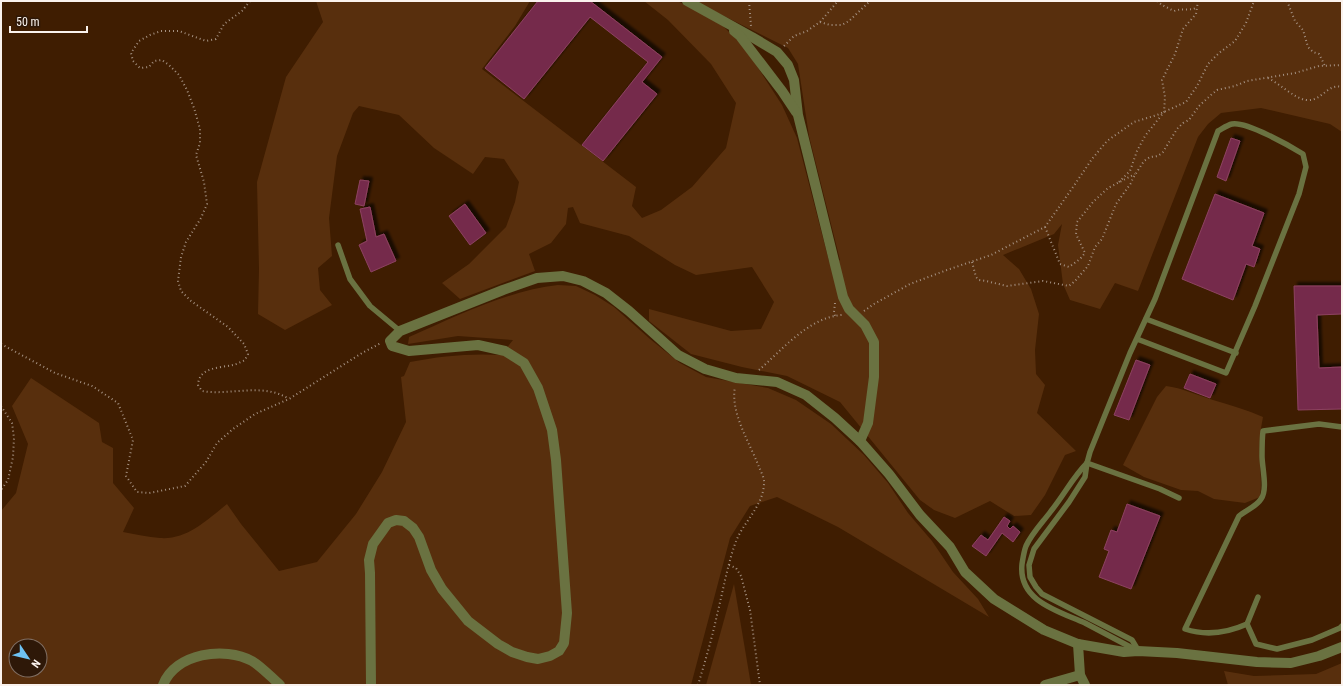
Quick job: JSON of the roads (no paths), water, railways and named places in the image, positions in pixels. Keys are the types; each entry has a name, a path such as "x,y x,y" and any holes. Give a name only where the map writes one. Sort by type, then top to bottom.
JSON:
{"street":[{"path":"687,1 777,52 788,65 794,80 798,115 843,297 849,309 865,325 874,342 874,377 868,423 860,441"},
{"path":"724,22 740,36 782,91 798,115"},
{"path":"371,685 370,552 373,544 388,523 396,520 404,521 413,528 419,537 431,570 442,589 468,621 508,650 527,657 538,659 550,656 559,651 564,643 567,613 556,460 553,438 538,388 524,362 505,351 478,345 409,351 392,346 390,341 400,332 503,290 537,278 563,276 583,281 606,293 629,311 678,355 705,369 736,378 777,382 806,395 835,418 860,441 889,474 920,515 950,547 965,572 970,577 994,599 1044,630 1078,644 1124,652 1138,651 1257,662 1291,663 1319,656 1342,647"},
{"path":"1078,644 1080,676 1085,685"},
{"path":"163,685 170,672 176,666 185,661 196,657 220,654 234,655 252,662 280,685"},
{"path":"1046,685 1080,676"}],"lane":[{"path":"1137,339 1226,374 1236,353 1298,194 1306,168 1302,154 1285,143 1247,126 1232,124 1218,131 1155,299 1137,339 1107,409 1090,452 1085,477 1069,502 1034,549 1029,565 1030,577 1042,594 1132,640 1138,651"},
{"path":"338,245 350,279 370,306 400,332"},
{"path":"1146,319 1236,353"},
{"path":"1258,597 1247,624 1234,630 1218,634 1194,632 1185,629 1239,516 1256,505 1263,498 1263,431 1319,424 1342,427"},
{"path":"1087,462 1077,473 1067,490 1026,546 1021,572 1025,586 1033,597 1047,606 1107,634 1138,651"},
{"path":"1087,462 1160,489 1179,498"},
{"path":"1026,546 1034,549"},
{"path":"1247,624 1256,644 1277,649 1312,640 1342,626"}]}
